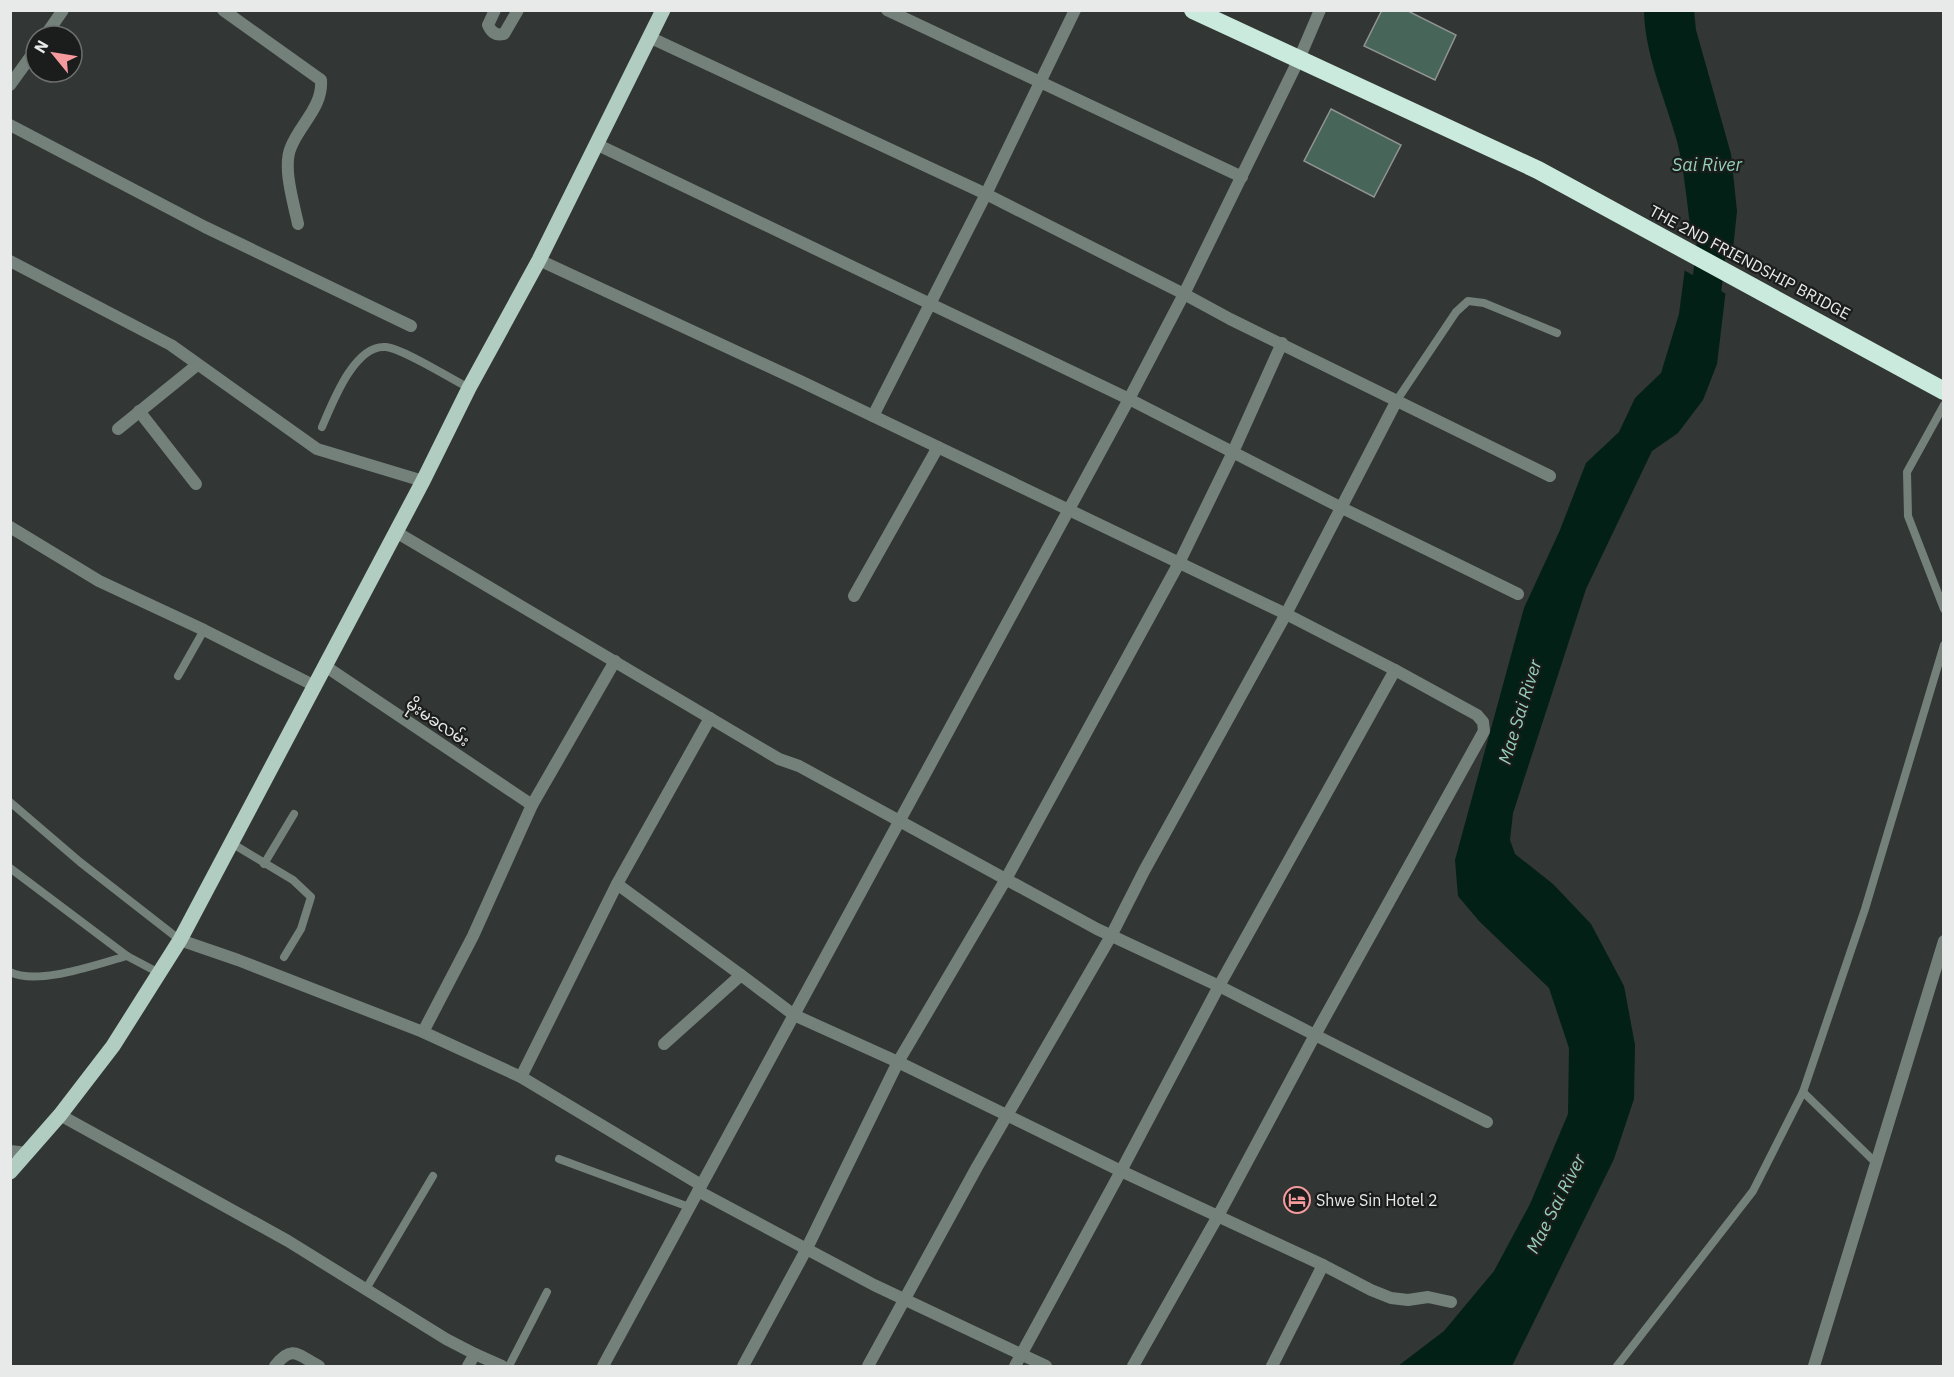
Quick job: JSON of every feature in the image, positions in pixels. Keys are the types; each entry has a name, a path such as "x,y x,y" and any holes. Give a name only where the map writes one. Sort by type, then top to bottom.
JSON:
{"highway":[{"name":"THE 2ND FRIENDSHIP BRIDGE","path":"1193,10 1538,170 1944,391"}],"main road":[{"path":"10,1172 60,1115 113,1046 180,940 233,844 539,260 663,10"}],"street":[{"path":"53,24 63,10"},
{"path":"223,10 321,80 320,97 290,148 288,179 298,224"},
{"path":"495,10 488,25 499,35 504,34 508,29 518,10"},
{"path":"887,10 1242,177"},
{"path":"873,416 986,194 1075,10"},
{"path":"603,1366 1129,399 1242,177 1320,10"},
{"path":"649,37 986,194 1230,319 1550,476"},
{"path":"10,85 24,66"},
{"path":"10,125 205,227 411,326"},
{"path":"596,144 1129,399 1342,508 1518,594"},
{"path":"539,260 789,376 1286,614 1395,670 1477,715 1483,722 1484,731 1315,1035 1218,1216 1133,1366"},
{"path":"10,261 171,345 317,448 423,481"},
{"path":"743,1366 806,1250 898,1062 1006,879 1179,563 1233,452 1282,343"},
{"path":"118,429 197,365"},
{"path":"868,1366 1006,1116 1111,936 1144,871 1286,614 1397,400"},
{"path":"139,411 196,484"},
{"path":"854,596 938,447"},
{"path":"10,527 99,581 204,630 315,686"},
{"path":"396,532 779,759 799,766 1111,936 1219,986 1487,1122"},
{"path":"423,1032 472,936 532,805 615,661"},
{"name":"မိုးမခလမ်း","path":"325,666 532,805"},
{"path":"1015,1366 1219,986 1395,670"},
{"path":"520,1077 617,884 710,718"},
{"path":"617,884 794,1015 898,1062 1371,1290 1392,1298 1408,1300 1428,1297 1451,1302"},
{"path":"180,940 238,960 423,1032 520,1077 699,1188 806,1250 1046,1366"},
{"path":"1814,1366 1944,941"},
{"path":"664,1044 741,975"},
{"path":"60,1115 288,1241 446,1339 502,1366"},
{"path":"10,1151 27,1153"},
{"path":"1272,1366 1323,1265"},
{"path":"275,1366 284,1355 289,1353 297,1354 319,1366"},
{"path":"468,1366 475,1354"}],"lane":[{"path":"1397,400 1456,312 1468,301 1484,303 1557,333"},
{"path":"322,427 350,371 364,355 376,348 386,347 408,356 470,388"},
{"path":"1944,405 1906,472 1908,516 1944,609"},
{"path":"178,676 204,630"},
{"path":"1617,1366 1753,1191 1803,1092 1865,909 1944,645"},
{"path":"10,802 80,862 180,940"},
{"path":"264,864 294,814"},
{"path":"233,844 293,880 310,897 301,928 284,957"},
{"path":"10,868 127,956 160,974"},
{"path":"10,972 21,977 41,977 127,956"},
{"path":"1803,1092 1876,1163"},
{"path":"558,1159 689,1207"},
{"path":"366,1289 433,1176"},
{"path":"509,1366 547,1292"}],"water":[{"name":"Sai River","path":"1644,11 1694,11 1696,30 1731,154 1737,211 1732,259 1692,238 1680,153 1656,77 1645,28"},
{"path":"1685,268 1726,289 1717,364 1703,400 1678,433 1652,451 1586,589 1513,813 1510,840 1515,854 1553,884 1591,924 1624,986 1635,1045 1634,1099 1614,1159 1512,1366 1398,1366 1444,1331 1494,1271 1530,1204 1568,1114 1569,1048 1549,988 1479,921 1458,896 1455,860 1524,608 1560,530 1586,463 1619,432 1635,398 1661,373 1679,314"}],"pier":[{"path":"1686,265 1727,286 1728,295 1682,269"}],"building":[{"path":"1382,10 1406,10 1456,35 1435,80 1364,46"},
{"path":"1331,109 1401,145 1374,197 1304,161"}],"waterway":[{"name":"Mae Sai River","path":"1703,318 1712,242 1709,208"}],"place":[{"name":"Shwe Sin Hotel 2","path":"1297,1200"}]}
